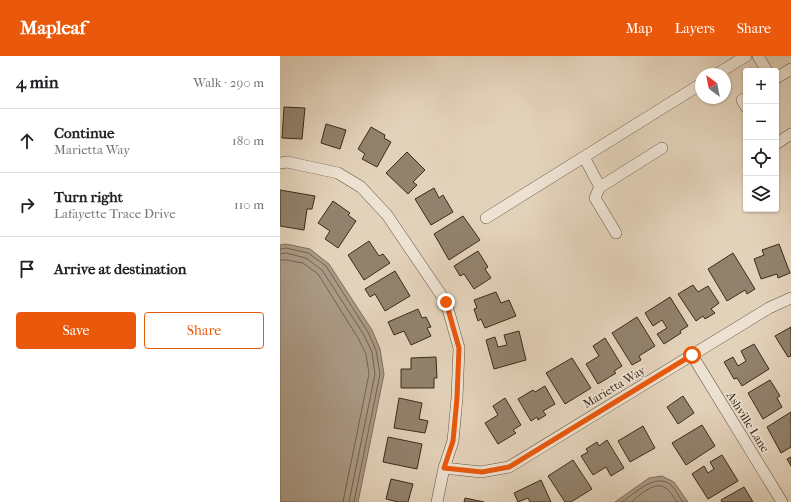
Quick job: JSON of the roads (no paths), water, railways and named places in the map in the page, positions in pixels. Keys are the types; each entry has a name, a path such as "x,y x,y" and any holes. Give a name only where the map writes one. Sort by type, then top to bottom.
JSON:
{"street":[{"path":"727,68 746,56"},
{"path":"758,56 765,68"},
{"path":"779,76 791,68"},
{"path":"486,218 695,88"},
{"path":"779,142 791,134"},
{"path":"616,233 595,198 600,186 662,148"},
{"path":"584,157 600,186"},
{"path":"280,163 287,162 338,173 361,187 387,215 446,302 459,348 457,398 453,441 444,468 437,502"},
{"name":"Marietta Way","path":"444,468 482,472 509,467 769,308 791,298"},
{"name":"Ashville Lane","path":"692,355 782,502"}],"water":[{"path":"286,244 310,249 329,264 372,330 380,349 384,374 358,502 280,502 280,245"},
{"path":"662,476 674,482 688,502 615,502 649,478"}]}
